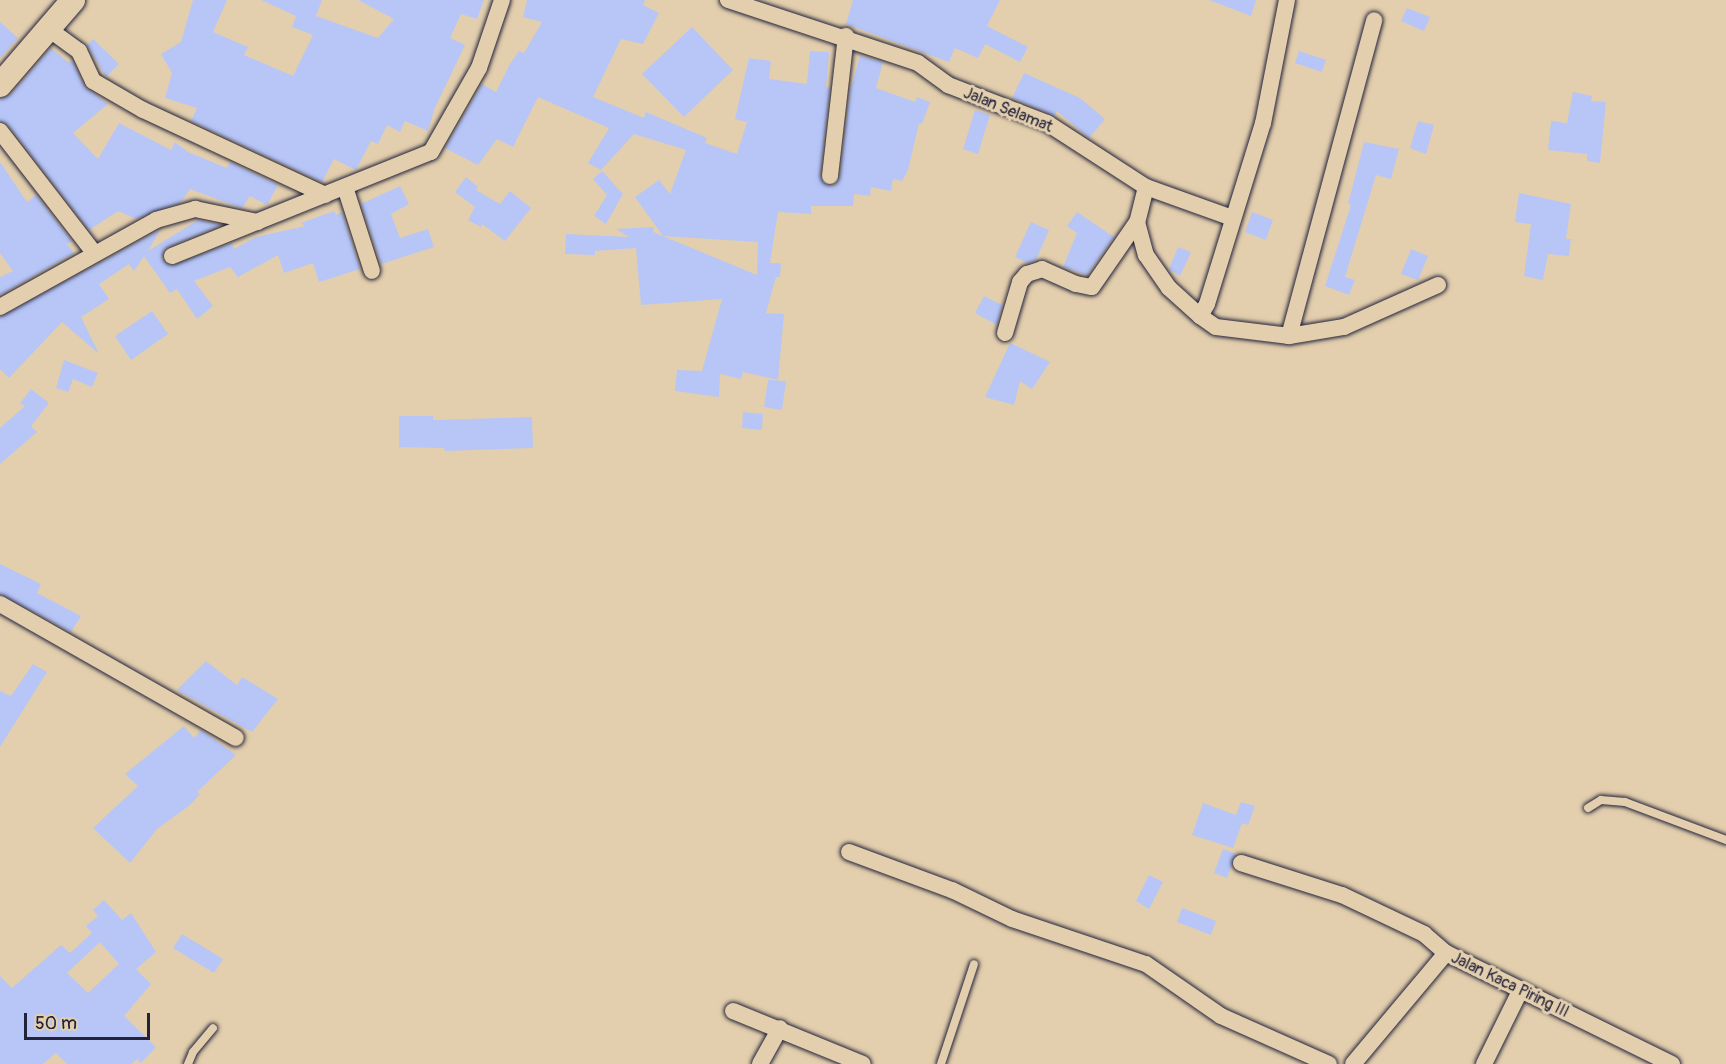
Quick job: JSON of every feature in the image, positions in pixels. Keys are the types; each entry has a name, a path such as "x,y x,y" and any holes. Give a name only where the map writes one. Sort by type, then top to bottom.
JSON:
{"main road":[{"path":"0,84 50,30 73,0"}],"street":[{"path":"172,256 431,152 479,68 502,0"},
{"name":"Jalan Selamat","path":"728,0 846,36 918,63 948,85 1047,123 1146,187 1232,218"},
{"path":"1200,316 1208,304 1232,218 1263,123 1287,0"},
{"path":"1289,336 1374,20"},
{"path":"50,30 79,51 93,81 143,110 324,195"},
{"path":"830,176 846,36"},
{"path":"0,131 95,254"},
{"path":"345,187 372,271"},
{"path":"1005,333 1020,282 1027,274 1042,269 1076,284 1092,287 1137,222 1146,187"},
{"path":"0,307 156,220 195,209 258,222"},
{"path":"1137,222 1146,255 1156,273 1200,316 1216,327 1289,336 1344,327 1438,285"},
{"path":"0,604 236,738"},
{"path":"849,852 952,890 1012,919 1146,964 1221,1016 1329,1064"},
{"path":"1241,863 1342,895 1424,934 1446,953"},
{"name":"Jalan Kaca Piring III","path":"1353,1064 1446,953 1641,1057 1672,1064"},
{"path":"1489,1062 1520,991"},
{"path":"734,1011 863,1064"},
{"path":"760,1064 780,1028"}],"lane":[{"path":"1588,808 1601,800 1625,802 1726,840"},
{"path":"941,1064 974,964"},
{"path":"188,1064 193,1052 213,1028"}],"building":[{"path":"193,0 227,0 213,32 248,47 244,55 293,76 313,35 292,27 296,16 261,0 322,0 316,16 378,38 394,19 358,0 484,0 477,19 461,14 450,38 465,45 434,110 428,131 405,121 400,132 387,125 378,144 371,141 356,170 334,159 322,182 191,121 197,108 165,98 172,73 161,54 181,42"},
{"path":"527,0 645,0 643,5 659,13 643,44 621,39 593,97 644,118 646,112 707,138 705,143 737,154 747,122 735,119 749,58 771,61 769,79 807,84 810,51 829,52 826,87 830,88 820,175 828,186 835,185 840,177 850,91 860,56 883,62 876,88 915,102 917,97 930,102 922,124 919,123 908,170 902,181 893,179 891,191 871,187 870,196 854,194 853,206 811,206 811,214 778,212 770,263 781,263 780,277 776,277 766,313 784,314 778,380 743,372 741,379 720,374 719,397 675,391 677,370 702,371 722,299 641,305 636,248 595,251 595,255 565,254 566,234 629,237 616,229 654,227 653,232 757,275 758,242 663,236 635,197 659,180 670,194 686,150 634,134 601,170 588,163 609,128 538,97 513,147 497,139 478,165 445,148 482,84 496,92 510,64 519,51 524,53 542,22 523,17"},
{"path":"853,0 1000,0 987,26 1028,47 1020,62 985,44 978,58 955,48 949,62 846,24"},
{"path":"1209,0 1256,0 1251,16"},
{"path":"1407,8 1430,17 1424,31 1401,21"},
{"path":"0,22 18,38 0,58"},
{"path":"692,27 733,70 684,117 642,74"},
{"path":"93,39 119,64 106,77 87,45"},
{"path":"51,48 69,63 72,60 84,86 108,104 73,133 98,159 119,123 171,150 175,142 188,152 227,168 230,162 278,185 267,205 250,196 242,208 190,189 181,202 136,219 118,211 89,230 8,125 0,121 0,99 11,94"},
{"path":"1299,51 1326,60 1322,72 1295,63"},
{"path":"1024,73 1080,98 1105,119 1089,138 1057,111 1055,116 1012,98"},
{"path":"1573,92 1592,96 1591,101 1606,102 1600,163 1587,161 1587,154 1548,150 1551,121 1567,123"},
{"path":"975,110 990,115 978,154 963,149"},
{"path":"1418,121 1434,125 1426,154 1410,148"},
{"path":"1364,142 1399,149 1391,179 1376,175 1345,277 1355,280 1349,295 1325,286 1351,205 1348,204"},
{"path":"0,162 27,202 36,195 72,241 67,244 74,253 0,295 0,277 13,271 0,253"},
{"path":"602,171 623,194 606,224 594,216 607,195 593,179"},
{"path":"466,177 478,187 476,190 500,204 510,191 531,208 505,241 482,224 481,227 468,220 475,207 455,192"},
{"path":"400,186 409,204 391,214 400,238 428,229 434,247 381,264 361,204"},
{"path":"1519,193 1571,204 1566,239 1571,239 1569,256 1548,254 1543,280 1524,276 1531,224 1515,222"},
{"path":"334,211 336,215 342,212 360,269 319,282 313,263 284,273 278,255 238,277 230,267 194,281 213,306 197,319 177,289 170,293 144,256 134,271 129,264 99,284 109,299 81,317 99,354 62,322 9,378 0,369 0,317 160,230 148,251 198,220 221,225 164,249 162,259 171,266 232,243 234,249 256,237 305,226 301,223"},
{"path":"1077,212 1114,237 1087,275 1063,267 1077,233 1067,226"},
{"path":"1252,212 1273,220 1266,240 1245,232"},
{"path":"1031,222 1049,230 1036,260 1028,263 1015,257"},
{"path":"1178,247 1191,252 1180,276 1169,269"},
{"path":"1411,249 1428,256 1418,280 1401,274"},
{"path":"984,296 1002,305 997,325 975,313"},
{"path":"152,311 168,334 131,360 115,336"},
{"path":"1010,343 1050,362 1032,389 1020,381 1014,405 985,397"},
{"path":"64,360 98,373 92,387 73,379 68,392 56,388"},
{"path":"768,380 786,381 782,410 764,407"},
{"path":"31,389 49,403 31,426 37,432 0,464 0,428 25,406 20,403"},
{"path":"743,412 763,414 762,430 742,428"},
{"path":"399,416 433,416 433,420 532,417 533,448 445,451 444,448 399,447"},
{"path":"0,564 41,584 37,593 81,616 71,632 0,594"},
{"path":"206,661 237,685 242,677 278,699 252,732 177,690"},
{"path":"33,664 47,672 0,747 0,691 11,696"},
{"path":"184,726 194,738 201,730 236,755 197,792 200,794 190,805 157,829 130,863 93,828 138,786 125,774"},
{"path":"1241,802 1255,806 1248,825 1242,823 1233,848 1192,835 1203,803 1236,815"},
{"path":"1223,849 1236,854 1227,878 1214,873"},
{"path":"1149,875 1163,882 1149,909 1136,901"},
{"path":"104,900 122,920 131,913 156,952 136,969 151,984 124,1016 156,1047 141,1063 137,1059 131,1064 67,1064 56,1053 43,1064 0,1064 0,976 12,988 61,945 70,953 92,933 86,926 98,916 93,910","holes":["100,942 119,964 88,993 67,973"]},
{"path":"1182,908 1216,921 1211,935 1177,922"},
{"path":"182,934 223,959 214,973 173,948"}]}
